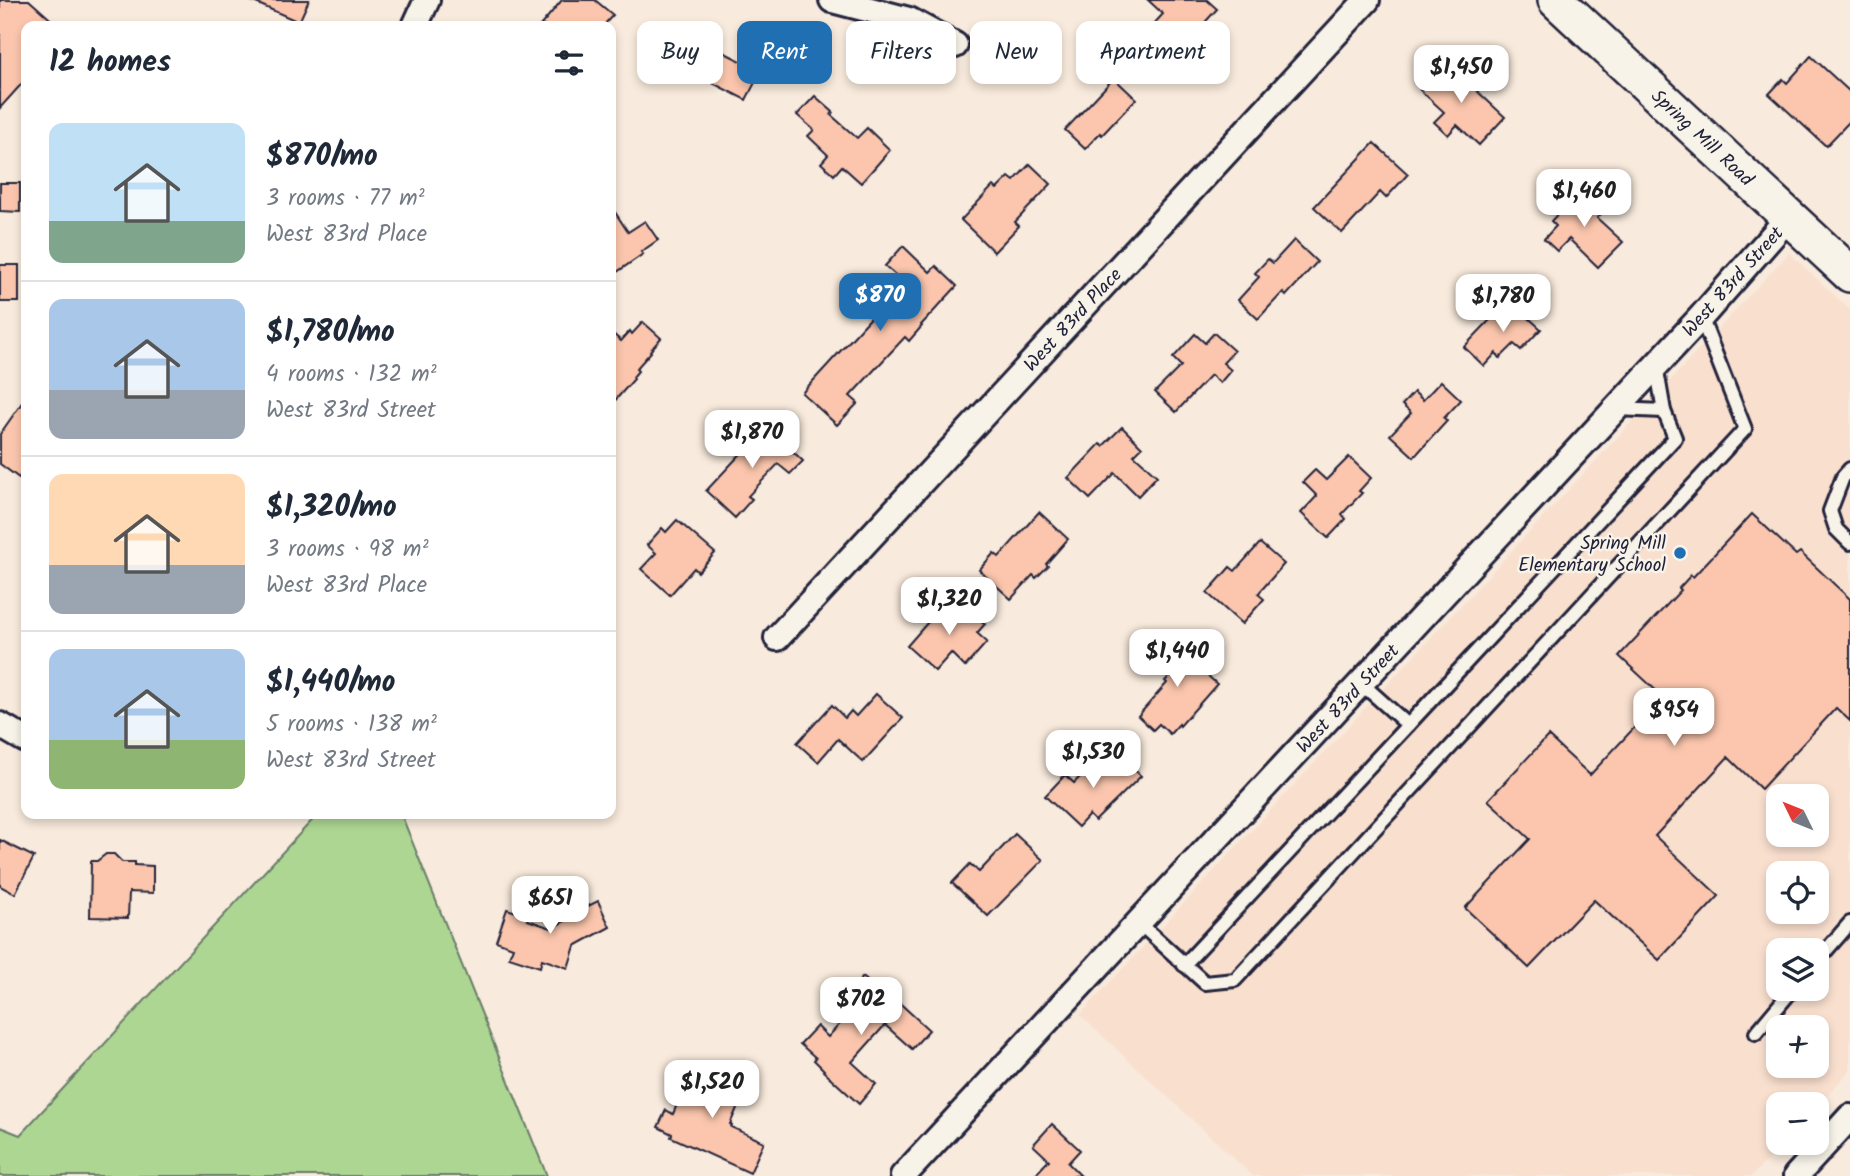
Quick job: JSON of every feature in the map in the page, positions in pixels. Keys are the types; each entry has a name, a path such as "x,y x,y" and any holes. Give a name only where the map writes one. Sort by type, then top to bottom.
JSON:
{"street":[{"path":"417,21 427,0"},
{"path":"832,0 911,21"},
{"name":"West 83rd Place","path":"777,638 1367,0"},
{"name":"Spring Mill Road","path":"1556,0 1789,217 1846,263"},
{"name":"West 83rd Street","path":"903,1176 1701,317 1789,217"},
{"path":"0,725 21,737"},
{"path":"1796,1176 1850,1117"}],"lane":[{"path":"1138,922 1205,983 1235,980 1745,429 1701,317"},
{"path":"1184,965 1675,438 1664,411 1656,365"},
{"path":"1615,409 1664,411"},
{"path":"1850,470 1843,477 1830,511 1836,529 1850,543"},
{"path":"1361,683 1408,725"},
{"path":"1829,947 1850,923"},
{"path":"1756,1032 1783,1001"}],"shaded area":[{"name":"Spring Mill Elementary School","path":"1789,253 1850,310 1850,1070 1829,1093 1766,1092 1766,1155 1772,1155 1752,1176 1253,1176 1080,1015"}],"green space":[{"path":"313,819 403,819 547,1176 0,1176 0,1127 20,1135"}],"building":[{"path":"0,0 29,0 52,21 21,21 21,85 0,108"},
{"path":"249,0 309,0 299,21"},
{"path":"562,0 595,0 613,15 608,21 544,21"},
{"path":"1148,0 1207,0 1217,9 1206,21 1157,21 1163,14"},
{"path":"723,52 737,59 737,84 754,84 746,100 714,84 723,84"},
{"path":"1811,56 1850,92 1850,121 1826,146 1769,94 1783,79 1787,83"},
{"path":"1446,62 1505,117 1479,145 1457,125 1448,135 1434,122 1444,112 1420,90"},
{"path":"1108,84 1120,84 1136,99 1085,149 1065,130"},
{"path":"815,96 833,112 831,115 857,138 867,128 890,150 861,183 842,166 834,175 821,163 828,155 808,136 814,130 797,115"},
{"path":"1374,143 1408,174 1386,198 1380,192 1342,233 1314,207"},
{"path":"1030,164 1051,184 1015,222 1019,226 994,252 961,220 993,186 997,189 1009,177 1014,181"},
{"path":"0,183 20,183 20,212 0,211"},
{"path":"1583,187 1606,209 1597,218 1623,242 1598,267 1569,239 1557,251 1544,239 1556,226 1551,221"},
{"path":"616,214 628,232 645,221 658,240 617,272"},
{"path":"1294,240 1317,262 1286,296 1283,292 1258,319 1238,300 1259,277 1255,273 1268,259 1273,263"},
{"path":"903,246 930,272 936,266 957,286 909,341 905,337 850,396 858,403 837,425 802,393 877,311 872,307 899,278 885,266"},
{"path":"0,265 19,265 19,302 0,302"},
{"path":"1509,300 1541,329 1521,350 1514,344 1500,358 1496,353 1484,366 1464,347"},
{"path":"643,322 661,338 636,369 638,371 634,379 616,399 616,336 621,341 630,331 632,334"},
{"path":"1214,333 1234,351 1223,363 1231,370 1220,383 1211,375 1176,412 1155,392 1181,366 1173,358 1195,334 1205,343"},
{"path":"1441,381 1461,400 1444,418 1447,421 1414,457 1390,435 1411,413 1402,405 1414,392 1423,400"},
{"path":"21,404 19,478 0,464 0,434"},
{"path":"765,425 803,461 790,474 778,464 748,496 752,499 735,518 706,491"},
{"path":"1122,427 1142,447 1134,455 1157,476 1138,496 1115,473 1090,499 1068,478 1100,444 1103,446"},
{"path":"1349,457 1371,478 1359,491 1362,493 1342,514 1346,519 1328,538 1301,513 1317,496 1303,482 1315,470 1326,480"},
{"path":"1039,512 1068,539 1046,564 1048,566 1036,578 1033,575 1011,599 979,570 994,553 999,557"},
{"path":"1752,514 1796,555 1800,552 1850,599 1850,721 1836,708 1761,789 1728,757 1655,836 1719,896 1659,960 1594,900 1529,968 1465,908 1530,839 1488,800 1548,736 1590,775 1663,697 1619,656 1681,590 1679,588 1691,575 1693,577"},
{"path":"677,520 715,553 698,572 694,568 670,595 641,569 656,553 647,545 662,528 666,532"},
{"path":"1260,543 1284,564 1258,594 1264,599 1242,624 1207,593 1230,567 1235,571"},
{"path":"960,601 985,624 977,633 987,642 965,667 951,653 935,671 907,646 942,606 949,613"},
{"path":"1173,636 1192,653 1188,658 1217,684 1170,734 1159,724 1153,730 1138,716 1173,673 1155,657"},
{"path":"876,694 903,718 863,762 838,739 818,762 797,743 832,705 845,718 851,711 856,716"},
{"path":"1118,754 1141,776 1095,821 1089,815 1078,827 1045,796 1065,775 1074,783 1100,756 1109,764"},
{"path":"1015,834 1043,860 988,916 952,883 970,864 979,872"},
{"path":"0,840 34,857 15,894 0,886"},
{"path":"106,854 114,854 122,862 153,866 153,893 129,892 128,918 90,917 91,861 97,861"},
{"path":"598,901 610,927 575,946 568,968 542,959 540,967 509,957 513,947 496,941 507,909 529,916 528,920 551,928"},
{"path":"863,977 877,990 878,988 891,999 893,997 929,1030 912,1049 885,1025 852,1062 876,1084 859,1104 823,1071 814,1060 816,1058 800,1044 817,1026 828,1037 859,1003 848,994"},
{"path":"693,1066 713,1075 714,1071 746,1088 730,1124 731,1127 764,1142 750,1173 671,1137 672,1134 658,1127 666,1110 673,1114"},
{"path":"1052,1124 1080,1150 1068,1163 1081,1176 1034,1176 1049,1160 1033,1145"}],"place":[{"name":"Spring Mill Elementary School","path":"1680,553"}]}
